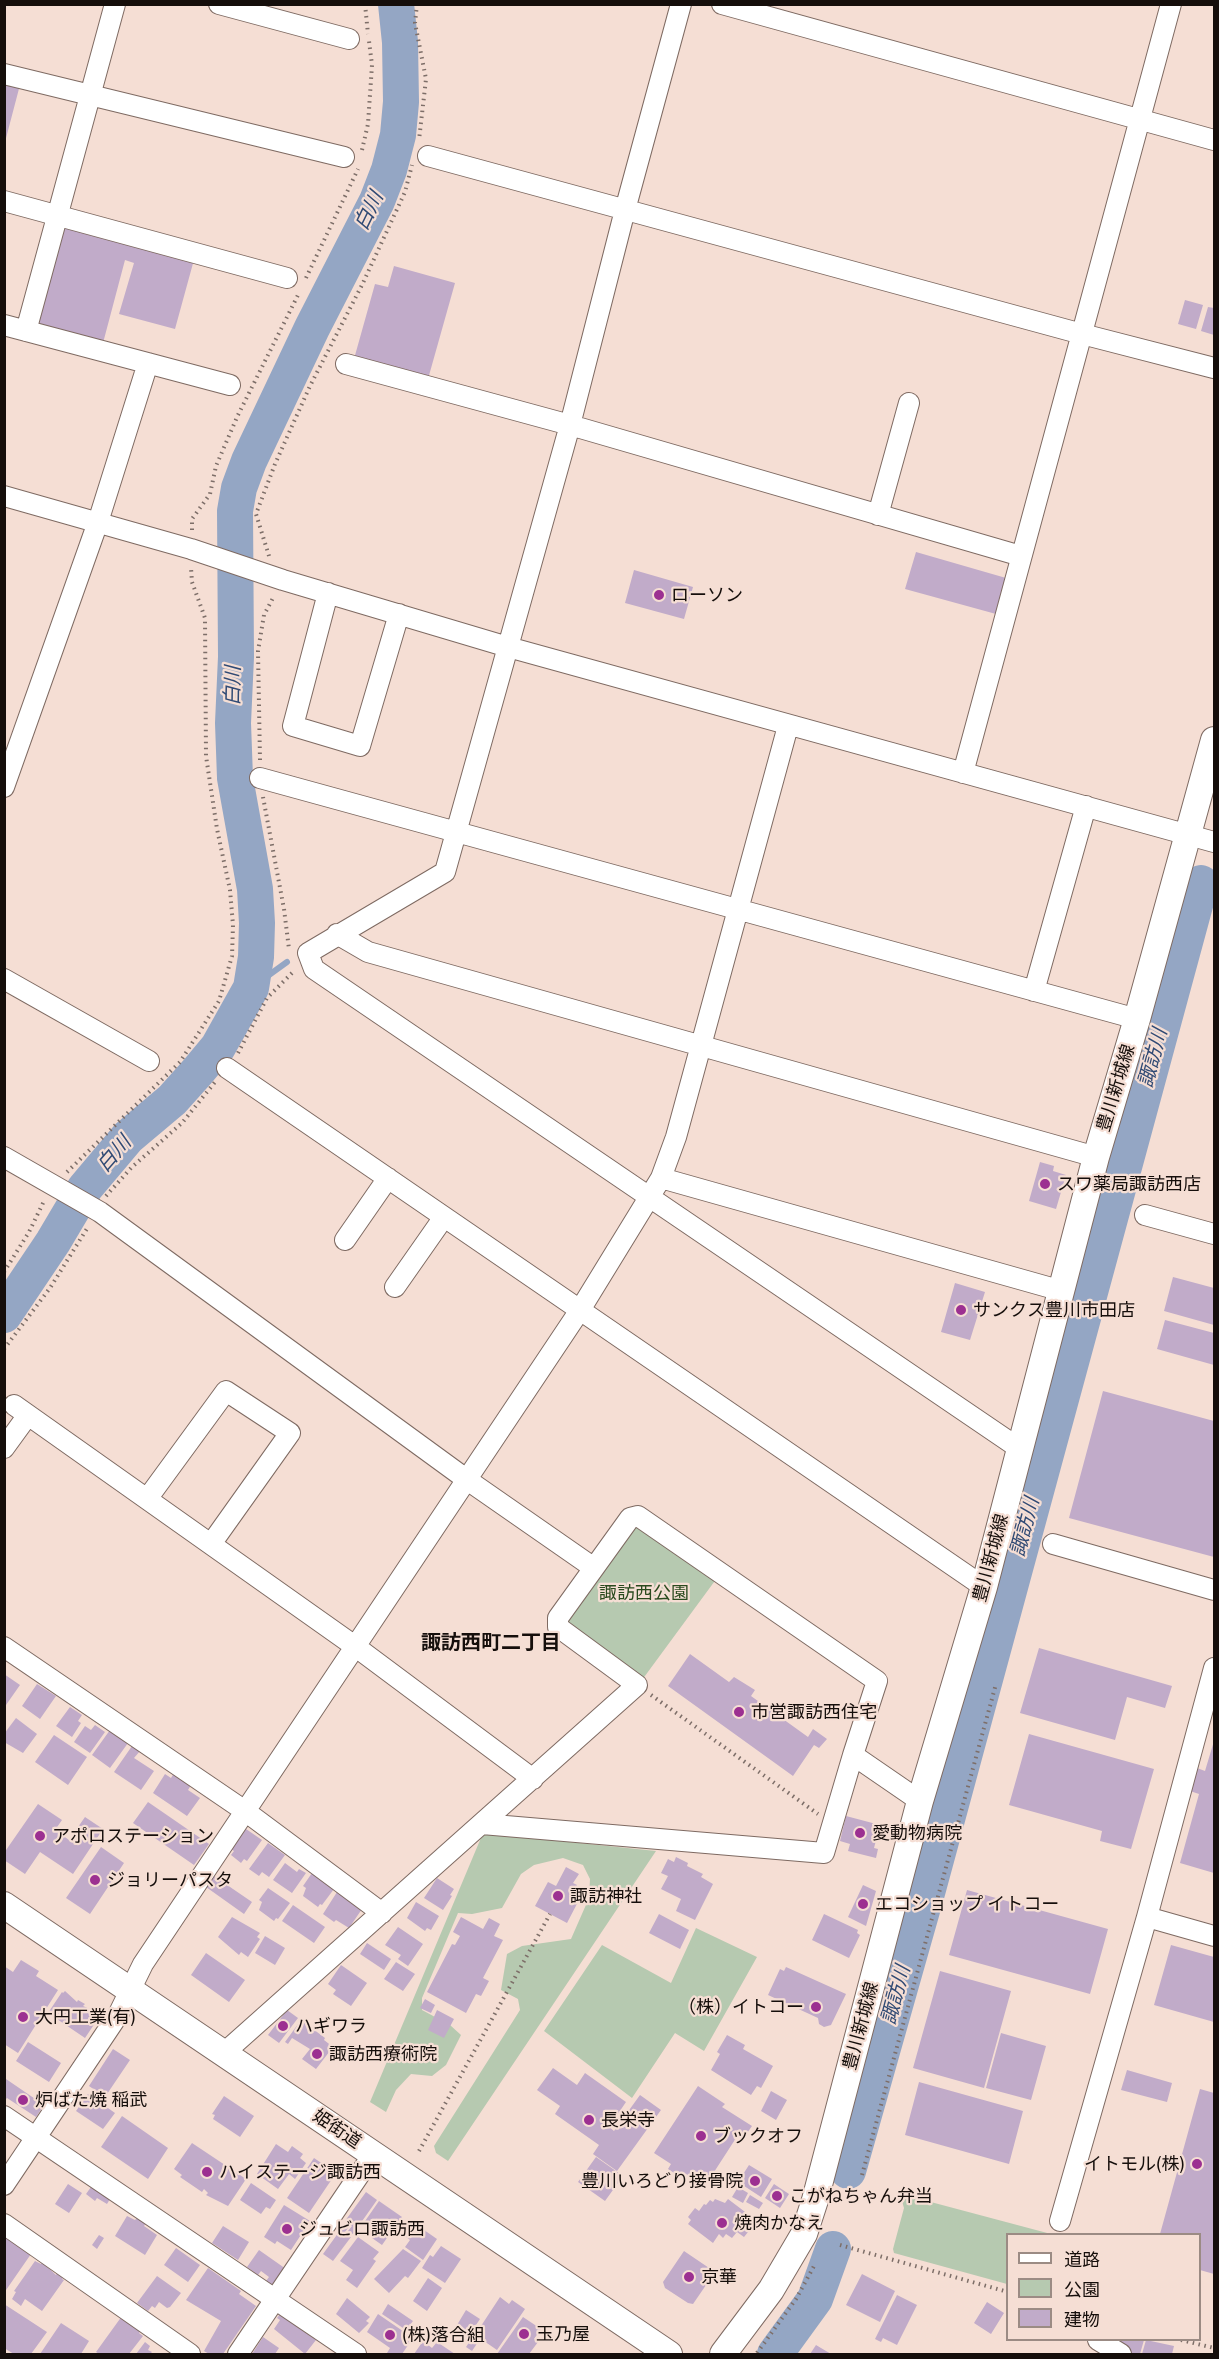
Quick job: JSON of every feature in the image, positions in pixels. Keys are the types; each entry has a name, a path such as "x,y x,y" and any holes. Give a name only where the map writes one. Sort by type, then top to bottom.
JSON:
{"main road":[{"name":"豊川新城線","path":"723,2355 771,2290 804,2234 815,2200 920,1801 984,1587 1096,1157 1215,740"},
{"name":"姫街道","path":"4,1905 374,2153 669,2355"}],"street":[{"path":"26,331 115,4"},
{"path":"219,4 349,39"},
{"path":"681,4 570,425 445,872 308,953 314,969 1020,1449"},
{"path":"722,4 1215,140"},
{"path":"963,773 1171,4"},
{"path":"4,74 355,158"},
{"path":"420,154 1215,368"},
{"path":"4,201 287,278"},
{"path":"4,325 230,385"},
{"path":"4,787 98,522 148,363"},
{"path":"346,364 570,425 1021,556"},
{"path":"878,515 909,403"},
{"path":"4,496 98,522 508,647 1215,842"},
{"path":"328,592 293,726 360,746 399,614"},
{"path":"4,2185 118,2015 143,1964 580,1310 651,1197 661,1178 676,1137 788,726"},
{"path":"260,778 1137,1019"},
{"path":"1034,991 1086,806"},
{"path":"337,934 368,952 1096,1157"},
{"path":"4,980 149,1061"},
{"path":"227,1068 984,1587"},
{"path":"4,1158 97,1211 466,1479 594,1568"},
{"path":"345,1240 388,1178"},
{"path":"661,1178 1062,1291"},
{"path":"1145,1215 1215,1234"},
{"path":"395,1287 444,1217"},
{"path":"147,1499 226,1391 290,1433 211,1544"},
{"path":"4,1448 21,1410 356,1647 533,1779"},
{"path":"224,2053 637,1685 558,1627 558,1618 630,1518 638,1516 877,1681 825,1853 482,1824"},
{"path":"1053,1544 1215,1590"},
{"path":"4,1647 244,1811 382,1913"},
{"path":"1060,2221 1215,1668"},
{"path":"853,1755 920,1801"},
{"path":"1147,1917 1215,1936"},
{"path":"4,2116 356,2355"},
{"path":"238,2355 374,2153"},
{"path":"4,2224 190,2355"},
{"path":"1099,2341 1120,2355"}],"path":[{"path":"4,1272 55,1187 180,1062 219,1001 232,956 233,925 230,890 217,829 206,756 205,618 192,582 194,551 192,519 210,494 216,466 238,415 357,174 355,158 368,124 372,65 365,4"},
{"path":"289,951 284,909 260,778 258,651 264,615 283,580 267,553 256,514 275,464 310,386 362,285 420,154 426,79 415,23 417,4"},
{"path":"4,1349 51,1288 105,1197 131,1168 182,1123 239,1052 267,998 294,971 290,961"},
{"path":"862,2175 996,1684"},
{"path":"637,1685 833,1825"},
{"path":"418,2151 550,1914"},
{"path":"840,2245 1006,2291"},
{"path":"1185,2341 1215,2348"}],"green space":[{"name":"諏訪西公園","path":"630,1525 642,1525 717,1578 642,1680 568,1626 567,1614"},
{"path":"483,1833 656,1851 448,2161 436,2153 434,2146 520,2010 518,1999 501,1990 507,1954 522,1946 571,1939 589,1898 590,1879 583,1865 563,1858 534,1865 521,1874 502,1908 472,1914 458,1913 422,1998 422,2010 450,2025 461,2035 446,2065 432,2076 411,2074 396,2090 386,2112 370,2102"},
{"path":"696,1928 757,1957 704,2051 675,2033 632,2098 544,2031 602,1945 671,1983"},
{"path":"897,2193 1047,2233 1006,2233 1006,2284 894,2253 893,2249 904,2208"}],"building":[{"path":"4,76 21,81 5,142 4,141"},
{"path":"62,219 195,256 175,329 119,314 134,263 125,260 103,343 33,324"},
{"path":"394,266 455,283 428,379 354,359 375,284 388,287"},
{"path":"1185,300 1203,305 1196,329 1178,324"},
{"path":"1208,307 1214,308 1214,335 1201,331"},
{"path":"916,552 1006,578 996,614 905,589"},
{"name":"ローソン","path":"634,570 693,587 684,619 625,603"},
{"path":"1040,1162 1054,1166 1053,1171 1066,1175 1056,1209 1029,1201"},
{"path":"1173,1277 1214,1288 1214,1325 1164,1311"},
{"path":"955,1283 985,1292 970,1340 941,1332"},
{"path":"1165,1320 1214,1333 1214,1365 1157,1349"},
{"path":"1103,1391 1214,1421 1214,1557 1069,1518"},
{"path":"1039,1648 1172,1686 1165,1708 1127,1697 1115,1740 1020,1713"},
{"name":"市営諏訪西住宅","path":"690,1654 729,1682 734,1677 755,1690 751,1696 808,1737 813,1729 827,1739 819,1748 814,1745 793,1776 668,1686"},
{"path":"4,1674 20,1685 6,1705 4,1704"},
{"path":"37,1684 56,1696 40,1719 22,1706"},
{"path":"70,1707 82,1715 78,1721 81,1723 72,1737 56,1726"},
{"path":"16,1718 37,1734 23,1753 4,1742 4,1734"},
{"path":"95,1725 105,1732 90,1753 74,1742 85,1726 91,1730"},
{"path":"110,1730 128,1743 110,1768 92,1755"},
{"path":"1029,1734 1154,1769 1131,1849 1100,1841 1102,1831 1009,1805"},
{"path":"54,1735 87,1757 68,1785 35,1762"},
{"path":"1214,1741 1214,1873 1180,1863 1199,1794 1190,1791 1197,1768 1205,1771"},
{"path":"132,1746 140,1751 134,1758 154,1771 141,1790 114,1772"},
{"path":"174,1773 191,1785 188,1790 200,1798 187,1816 153,1793 165,1774 171,1778"},
{"path":"148,1802 209,1844 194,1865 133,1823"},
{"path":"38,1804 62,1820 55,1830 69,1840 85,1817 103,1829 73,1874 40,1852 25,1874 4,1860 4,1853"},
{"name":"愛動物病院","path":"846,1816 880,1825 874,1848 878,1849 876,1858 848,1851 850,1844 840,1841"},
{"path":"246,1829 262,1840 247,1861 244,1859 241,1863 231,1855 234,1851 231,1849"},
{"path":"268,1843 285,1855 269,1877 262,1872 259,1876 249,1869"},
{"name":"ジョリーパスタ","path":"101,1847 124,1863 90,1914 66,1898"},
{"path":"676,1857 688,1863 687,1866 703,1874 701,1877 713,1884 695,1920 676,1911 681,1899 661,1889 668,1876 661,1873 668,1859 674,1862"},
{"path":"285,1863 297,1872 299,1869 306,1873 292,1893 273,1880"},
{"name":"諏訪神社","path":"566,1867 579,1874 573,1883 577,1885 572,1894 580,1898 567,1923 535,1906 548,1882 556,1886"},
{"path":"312,1873 334,1889 318,1907 303,1896 306,1888 303,1886"},
{"path":"214,1876 252,1902 244,1914 206,1887"},
{"path":"437,1878 454,1889 443,1910 424,1898"},
{"name":"エコショップ イトコー","path":"863,1885 876,1891 866,1926 848,1917"},
{"path":"268,1888 290,1903 274,1921 259,1910 262,1902 259,1900"},
{"path":"967,1890 1108,1929 1090,1994 949,1955"},
{"path":"337,1892 362,1909 349,1928 336,1920 334,1922 323,1914"},
{"path":"416,1902 439,1916 431,1930 427,1928 425,1931 407,1918"},
{"path":"293,1905 325,1927 314,1943 282,1921"},
{"path":"659,1914 689,1930 680,1949 649,1933"},
{"path":"824,1914 858,1930 857,1933 860,1935 849,1958 812,1940"},
{"path":"232,1917 260,1933 257,1937 260,1939 248,1957 241,1952 239,1955 218,1937"},
{"path":"461,1917 483,1929 489,1918 500,1924 494,1936 503,1940 483,1978 489,1981 481,1996 476,1994 466,2013 427,1992 452,1944 455,1945 460,1936 453,1932"},
{"path":"398,1927 423,1944 408,1966 398,1959 401,1955 385,1945"},
{"path":"265,1936 285,1948 275,1965 255,1953"},
{"path":"367,1943 391,1959 384,1970 360,1954"},
{"path":"1171,1945 1214,1957 1214,2022 1154,2005"},
{"path":"206,1953 245,1980 229,2002 191,1975"},
{"name":"大円工業(有)","path":"21,1960 39,1971 36,1976 58,1990 18,2053 4,2044 4,1966 13,1972"},
{"path":"396,1962 415,1974 403,1991 384,1979"},
{"path":"341,1965 367,1983 351,2006 333,1994 336,1990 328,1984"},
{"name":"（株）イトコー","path":"786,1967 846,1994 831,2025 824,2027 819,2024 818,2018 768,1995 780,1969 784,1971"},
{"path":"940,1971 1011,1991 984,2088 913,2068"},
{"path":"65,1991 77,2002 78,2000 85,2004 83,2006 99,2013 97,2016 99,2017 85,2038 48,2013"},
{"path":"425,1999 435,2005 431,2013 420,2008"},
{"name":"ハギワラ","path":"287,2010 298,2018 279,2043 268,2035"},
{"path":"437,2010 454,2019 444,2038 428,2030"},
{"name":"諏訪西療術院","path":"301,2020 333,2047 316,2069 302,2059 310,2049 292,2038 288,2044 285,2042"},
{"path":"1001,2033 1046,2046 1031,2100 986,2088"},
{"path":"727,2035 745,2045 743,2049 773,2066 761,2088 757,2086 751,2095 711,2070 720,2054 717,2052"},
{"path":"28,2042 61,2063 49,2082 16,2061"},
{"path":"113,2049 130,2060 105,2097 89,2086"},
{"name":"長栄寺","path":"553,2068 577,2085 585,2073 626,2102 609,2127 614,2131 640,2095 661,2110 617,2171 593,2154 599,2145 555,2114 560,2106 537,2090"},
{"path":"1127,2070 1172,2083 1167,2102 1121,2090"},
{"name":"炉ばた焼 稲武","path":"6,2079 44,2105 36,2117 7,2098 4,2101"},
{"path":"919,2082 1023,2111 1009,2164 905,2135"},
{"path":"698,2086 725,2104 722,2107 752,2126 743,2139 738,2135 705,2186 686,2174 683,2179 668,2169 671,2164 654,2153"},
{"name":"イトモル(株)","path":"1200,2089 1214,2093 1214,2274 1201,2270 1201,2233 1160,2233"},
{"path":"771,2091 787,2100 776,2120 761,2111"},
{"path":"88,2094 115,2113 103,2129 76,2111"},
{"path":"224,2096 254,2116 240,2137 213,2119 215,2115 212,2114"},
{"path":"122,2116 168,2148 148,2179 101,2147"},
{"name":"ハイステージ諏訪西","path":"192,2143 246,2179 228,2206 206,2195 208,2193 204,2189 202,2192 180,2177 182,2175 174,2169"},
{"path":"276,2144 288,2152 292,2146 303,2154 300,2158 306,2163 295,2179 289,2174 278,2189 257,2174"},
{"path":"596,2157 623,2176 605,2201 578,2182"},
{"path":"314,2158 336,2173 309,2213 287,2198"},
{"name":"豊川いろどり接骨院","path":"749,2165 772,2179 761,2197 738,2182"},
{"path":"251,2183 276,2200 270,2209 266,2207 261,2214 240,2200"},
{"path":"68,2184 82,2193 69,2213 55,2204"},
{"name":"こがねちゃん弁当","path":"774,2184 789,2194 780,2208 765,2198"},
{"path":"91,2187 110,2199 107,2204 97,2198 95,2201 86,2194"},
{"path":"738,2187 748,2193 743,2203 732,2197"},
{"path":"366,2192 377,2200 353,2234 348,2231 352,2226 345,2221"},
{"path":"750,2195 763,2203 759,2209 746,2202"},
{"name":"焼肉かなえ","path":"715,2199 725,2203 728,2199 757,2221 744,2237 737,2232 732,2238 726,2234 723,2238 719,2234 713,2243 688,2224 691,2220 688,2217 695,2208 699,2211 704,2204 706,2205 710,2200 713,2202"},
{"path":"379,2201 402,2217 382,2245 372,2238 376,2233 363,2224"},
{"name":"ジュビロ諏訪西","path":"284,2205 310,2221 291,2250 277,2241 275,2244 264,2237"},
{"path":"127,2216 146,2223 144,2226 157,2235 145,2255 115,2236"},
{"path":"414,2223 437,2239 423,2260 405,2247 410,2240 405,2236"},
{"path":"344,2225 348,2228 345,2232 351,2237 333,2261 323,2254"},
{"path":"223,2226 249,2242 238,2260 212,2243"},
{"path":"99,2235 104,2238 97,2249 92,2245"},
{"path":"4,2236 31,2254 4,2293"},
{"path":"358,2237 379,2252 373,2259 376,2261 357,2288 346,2280 353,2270 340,2261"},
{"path":"441,2246 461,2259 445,2283 422,2268 430,2255 433,2257"},
{"path":"176,2248 200,2265 188,2282 164,2265"},
{"path":"403,2249 421,2261 408,2278 405,2276 389,2293 374,2279"},
{"path":"259,2250 286,2269 273,2287 266,2281 269,2277 261,2271 258,2275 247,2267"},
{"name":"京華","path":"684,2251 715,2272 693,2304 665,2288 663,2282"},
{"path":"35,2261 41,2264 42,2262 56,2275 58,2271 65,2275 62,2279 64,2280 42,2311 25,2299 21,2306 12,2299 16,2292 14,2291"},
{"path":"208,2268 241,2291 239,2294 256,2306 223,2354 209,2354 204,2351 221,2321 186,2300"},
{"path":"862,2274 895,2291 880,2322 846,2305"},
{"path":"157,2276 181,2293 170,2307 167,2308 159,2302 155,2308 152,2306 148,2311 137,2303"},
{"path":"428,2278 442,2288 427,2311 413,2301"},
{"path":"897,2295 917,2305 897,2345 883,2338 881,2342 875,2339"},
{"path":"500,2297 509,2304 512,2300 525,2309 497,2350 481,2339 485,2334 479,2329"},
{"path":"347,2298 370,2317 366,2321 369,2323 359,2333 336,2314"},
{"path":"987,2302 1004,2313 991,2334 974,2323"},
{"path":"4,2304 47,2332 31,2354 14,2354 4,2348"},
{"path":"388,2304 413,2321 406,2330 382,2314"},
{"path":"466,2310 480,2319 470,2334 457,2325"},
{"path":"280,2314 316,2340 305,2354 274,2329 280,2320 277,2318"},
{"name":"(株)落合組","path":"378,2314 413,2338 402,2354 387,2353 390,2348 367,2332"},
{"path":"122,2316 141,2330 139,2333 143,2336 129,2354 99,2354 96,2352"},
{"name":"玉乃屋","path":"523,2317 541,2329 534,2339 538,2342 529,2354 497,2354"},
{"path":"61,2323 89,2341 81,2354 40,2354"},
{"path":"263,2337 279,2348 275,2354 252,2354"},
{"path":"472,2338 478,2342 472,2351 466,2347"},
{"path":"423,2341 432,2348 437,2342 455,2354 414,2354"},
{"path":"1117,2341 1144,2341 1140,2354 1132,2354 1116,2344"},
{"path":"1146,2341 1174,2346 1172,2354 1142,2354"},
{"path":"145,2342 150,2346 148,2350 152,2352 136,2354"},
{"path":"816,2345 831,2354 810,2354"}],"waterway":[{"name":"白川","path":"4,1315 53,1242 85,1188 128,1137 172,1100 218,1047 251,988 256,957 255,889 235,778 233,723 236,657 235,511 239,488 249,461 312,328 377,201 389,170 398,135 401,102 400,42 396,4"},
{"name":"諏訪川","path":"848,2171 928,1889 1201,883"},
{"path":"251,988 287,962"},
{"name":"諏訪川","path":"775,2354 815,2299 833,2249"}],"place":[{"name":"ローソン","path":"659,595"},
{"name":"スワ薬局諏訪西店","path":"1045,1184"},
{"name":"サンクス豊川市田店","path":"961,1310"},
{"name":"市営諏訪西住宅","path":"739,1712"},
{"name":"愛動物病院","path":"860,1833"},
{"name":"アポロステーション","path":"40,1836"},
{"name":"ジョリーパスタ","path":"95,1880"},
{"name":"諏訪神社","path":"558,1896"},
{"name":"エコショップ イトコー","path":"863,1904"},
{"name":"（株）イトコー","path":"816,2007"},
{"name":"大円工業(有)","path":"23,2017"},
{"name":"ハギワラ","path":"283,2026"},
{"name":"諏訪西療術院","path":"317,2054"},
{"name":"炉ばた焼 稲武","path":"23,2100"},
{"name":"長栄寺","path":"589,2120"},
{"name":"ブックオフ","path":"701,2136"},
{"name":"イトモル(株)","path":"1197,2164"},
{"name":"ハイステージ諏訪西","path":"207,2172"},
{"name":"豊川いろどり接骨院","path":"755,2181"},
{"name":"こがねちゃん弁当","path":"777,2196"},
{"name":"焼肉かなえ","path":"722,2223"},
{"name":"ジュビロ諏訪西","path":"287,2229"},
{"name":"京華","path":"689,2277"},
{"name":"玉乃屋","path":"524,2334"},
{"name":"(株)落合組","path":"390,2335"}],"district":[{"name":"諏訪西町二丁目","path":"491,1643"}]}
